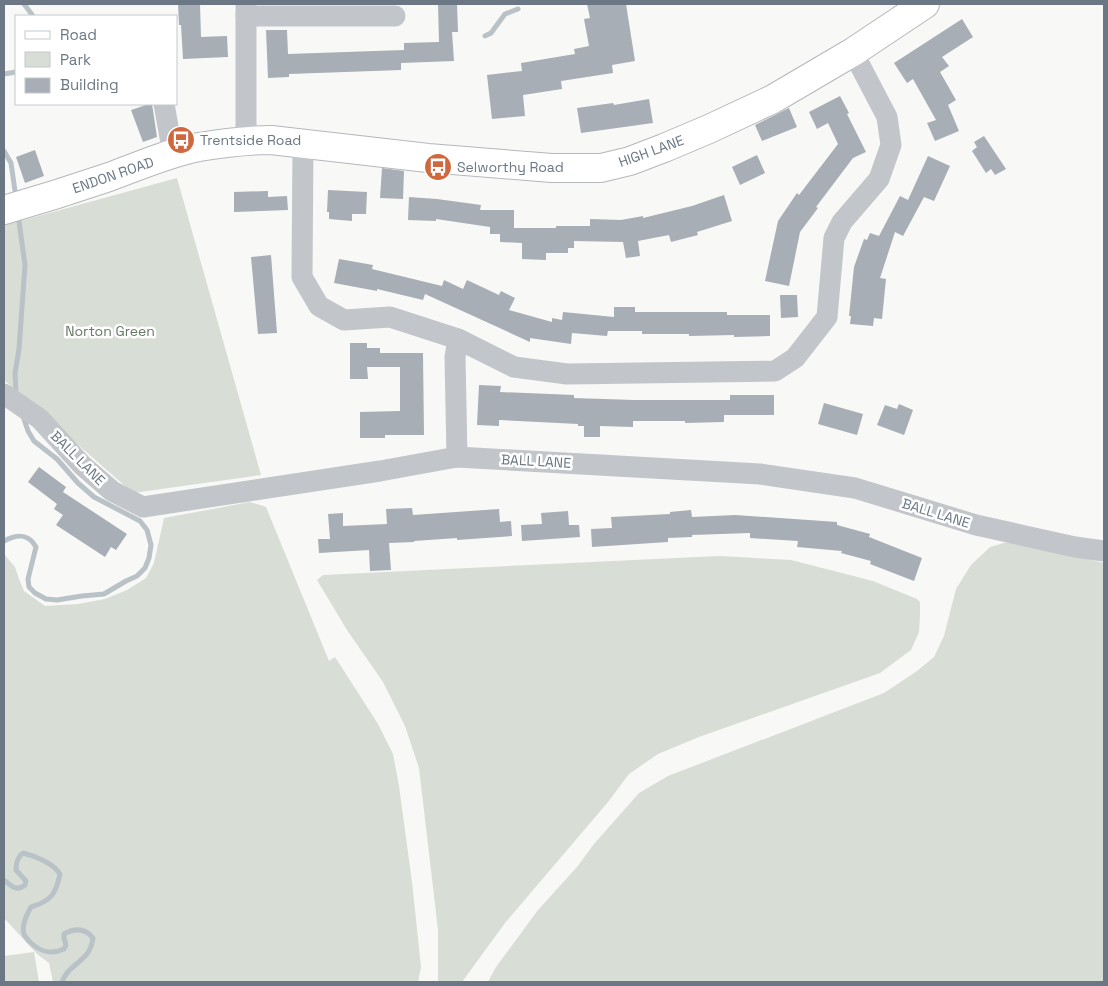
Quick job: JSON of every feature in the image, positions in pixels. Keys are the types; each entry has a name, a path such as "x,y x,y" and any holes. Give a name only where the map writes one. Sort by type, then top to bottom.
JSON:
{"main road":[{"name":"HIGH LANE","path":"342,148 428,158 552,168 601,168 647,154 773,99 853,52 925,4"},
{"name":"ENDON ROAD","path":"4,210 30,203 173,154 200,147 246,140 271,140 342,148"}],"street":[{"path":"246,140 246,10 395,16"},
{"path":"303,143 302,277 319,306 344,320 390,317 458,339 514,367 567,374 775,371 795,358 826,317 834,238 842,222 879,179 891,145 887,117 853,52"},
{"path":"164,105 173,154"},
{"path":"457,457 456,357 458,339"},
{"name":"BALL LANE","path":"4,394 40,419 82,465 112,491 143,507 380,471 457,457 770,475 855,488 976,525 1075,547 1104,551"}],"green space":[{"name":"Norton Green","path":"177,178 261,475 133,493 4,380 4,224"},
{"path":"250,502 266,507 329,661 335,657 378,724 393,754 412,882 421,967 418,982 53,982 49,963 37,954 4,918 4,554 15,567 24,591 45,606 78,604 105,599 127,590 146,578 154,563 164,518"},
{"path":"1011,541 1104,563 1104,982 488,982 496,967 538,910 639,793 668,776 884,693 917,671 934,657 944,636 956,589 971,565 990,547"},
{"path":"719,556 791,560 873,581 917,599 920,602 919,632 911,650 880,673 699,737 658,754 629,774 608,802 505,923 462,982 438,982 438,930 419,768 405,726 383,682 347,630 317,580 323,575"},
{"path":"34,952 39,982 4,982 4,956"}],"building":[{"path":"178,4 200,4 201,37 227,36 228,57 183,59"},
{"path":"438,4 457,4 458,32 452,32 454,61 401,63 401,70 289,74 289,77 268,78 266,30 287,30 288,54 404,50 404,43 439,42"},
{"path":"587,4 626,4 635,61 612,65 613,73 561,81 562,89 523,95 525,116 492,119 487,75 522,71 521,63 575,54 574,49 589,46 584,19 590,18"},
{"path":"962,19 973,37 942,57 949,66 940,72 956,100 948,105 959,131 935,141 927,123 936,120 913,79 907,83 894,63"},
{"path":"840,96 866,152 853,158 816,207 818,208 800,232 789,286 765,281 778,221 797,193 799,195 838,144 828,123 817,129 809,112"},
{"path":"649,99 653,123 581,133 577,108 613,103 614,105"},
{"path":"152,105 157,137 143,142 131,110"},
{"path":"789,108 797,127 762,141 755,125"},
{"path":"984,136 1006,169 995,175 991,169 986,173 972,151 977,147 974,142"},
{"path":"35,150 44,176 25,183 16,157"},
{"path":"757,155 765,173 740,185 732,167"},
{"path":"928,156 950,166 934,201 924,197 903,236 895,232 880,278 886,279 882,319 874,318 873,326 850,324 851,316 849,316 854,267 864,239 867,240 870,233 879,236 900,196 908,200"},
{"path":"382,168 404,171 403,199 380,198"},
{"path":"328,190 367,192 366,214 352,214 352,221 329,219 329,212 327,212"},
{"path":"268,191 268,197 287,196 288,210 234,212 234,192"},
{"path":"724,195 732,221 697,232 698,235 671,242 669,235 638,241 640,256 626,258 623,242 574,241 574,248 568,248 568,253 546,253 546,260 522,259 522,243 500,242 500,234 490,234 490,227 436,219 436,221 408,220 409,197 481,205 480,210 514,210 514,228 556,228 556,226 590,226 590,219 621,220 643,216 643,218 692,206"},
{"path":"271,255 277,333 258,334 251,257"},
{"path":"339,259 373,265 372,269 442,286 444,280 463,289 467,280 499,295 501,291 515,298 509,310 552,322 552,318 562,320 563,312 614,317 614,307 635,307 635,312 727,312 727,315 770,315 770,336 689,336 689,334 642,334 642,331 608,331 607,336 572,333 571,344 530,338 530,342 425,294 423,300 377,289 377,291 334,283"},
{"path":"780,295 797,295 798,317 781,318"},
{"path":"350,343 367,343 367,348 380,348 380,353 423,353 424,435 385,435 385,438 360,438 360,412 400,411 400,367 367,367 368,379 350,379"},
{"path":"479,385 501,386 500,392 574,395 574,398 730,400 730,395 774,395 774,415 724,415 724,422 633,421 633,427 600,426 600,437 584,437 584,426 578,426 578,424 499,420 499,426 477,425"},
{"path":"824,403 863,414 857,435 818,424"},
{"path":"899,404 913,410 904,435 877,425 885,405 897,409"},
{"path":"39,467 66,487 63,492 127,534 116,550 111,547 105,557 56,525 63,515 54,509 57,504 28,482"},
{"path":"412,508 413,515 499,509 500,522 511,521 512,536 389,543 391,570 370,571 369,550 319,553 318,539 330,539 328,514 343,513 343,526 387,524 386,509"},
{"path":"691,510 692,517 735,515 837,522 837,525 870,534 869,537 922,558 914,581 870,564 871,561 841,553 842,551 797,547 798,541 750,538 750,533 692,535 692,537 668,538 668,542 592,547 591,529 612,528 611,517 670,514 670,512"},
{"path":"568,511 569,525 579,525 580,537 522,541 521,525 542,524 541,513"}],"waterway":[{"path":"24,4 32,15"},
{"path":"485,36 491,33 505,14 518,9"},
{"path":"4,74 15,72"},
{"path":"4,151 11,163 16,198"},
{"path":"16,394 15,373 19,349 25,265 18,214"},
{"path":"4,541 22,536 33,542 36,547 28,579 29,587 46,599 57,600 104,594 137,576 145,568 151,545 147,530 140,521 94,497 78,483 57,459 34,441 23,416"},
{"path":"4,880 16,888 25,885 26,881 16,870 17,860 23,853 48,863 60,874 57,887 51,896 31,907 25,920 23,931 31,943 42,950 50,952 64,949 66,945 64,934 72,931 80,930 87,932 93,938 88,953 69,970 62,982"}],"place":[{"name":"Trentside Road","path":"181,140"},
{"name":"Selworthy Road","path":"438,167"}]}
